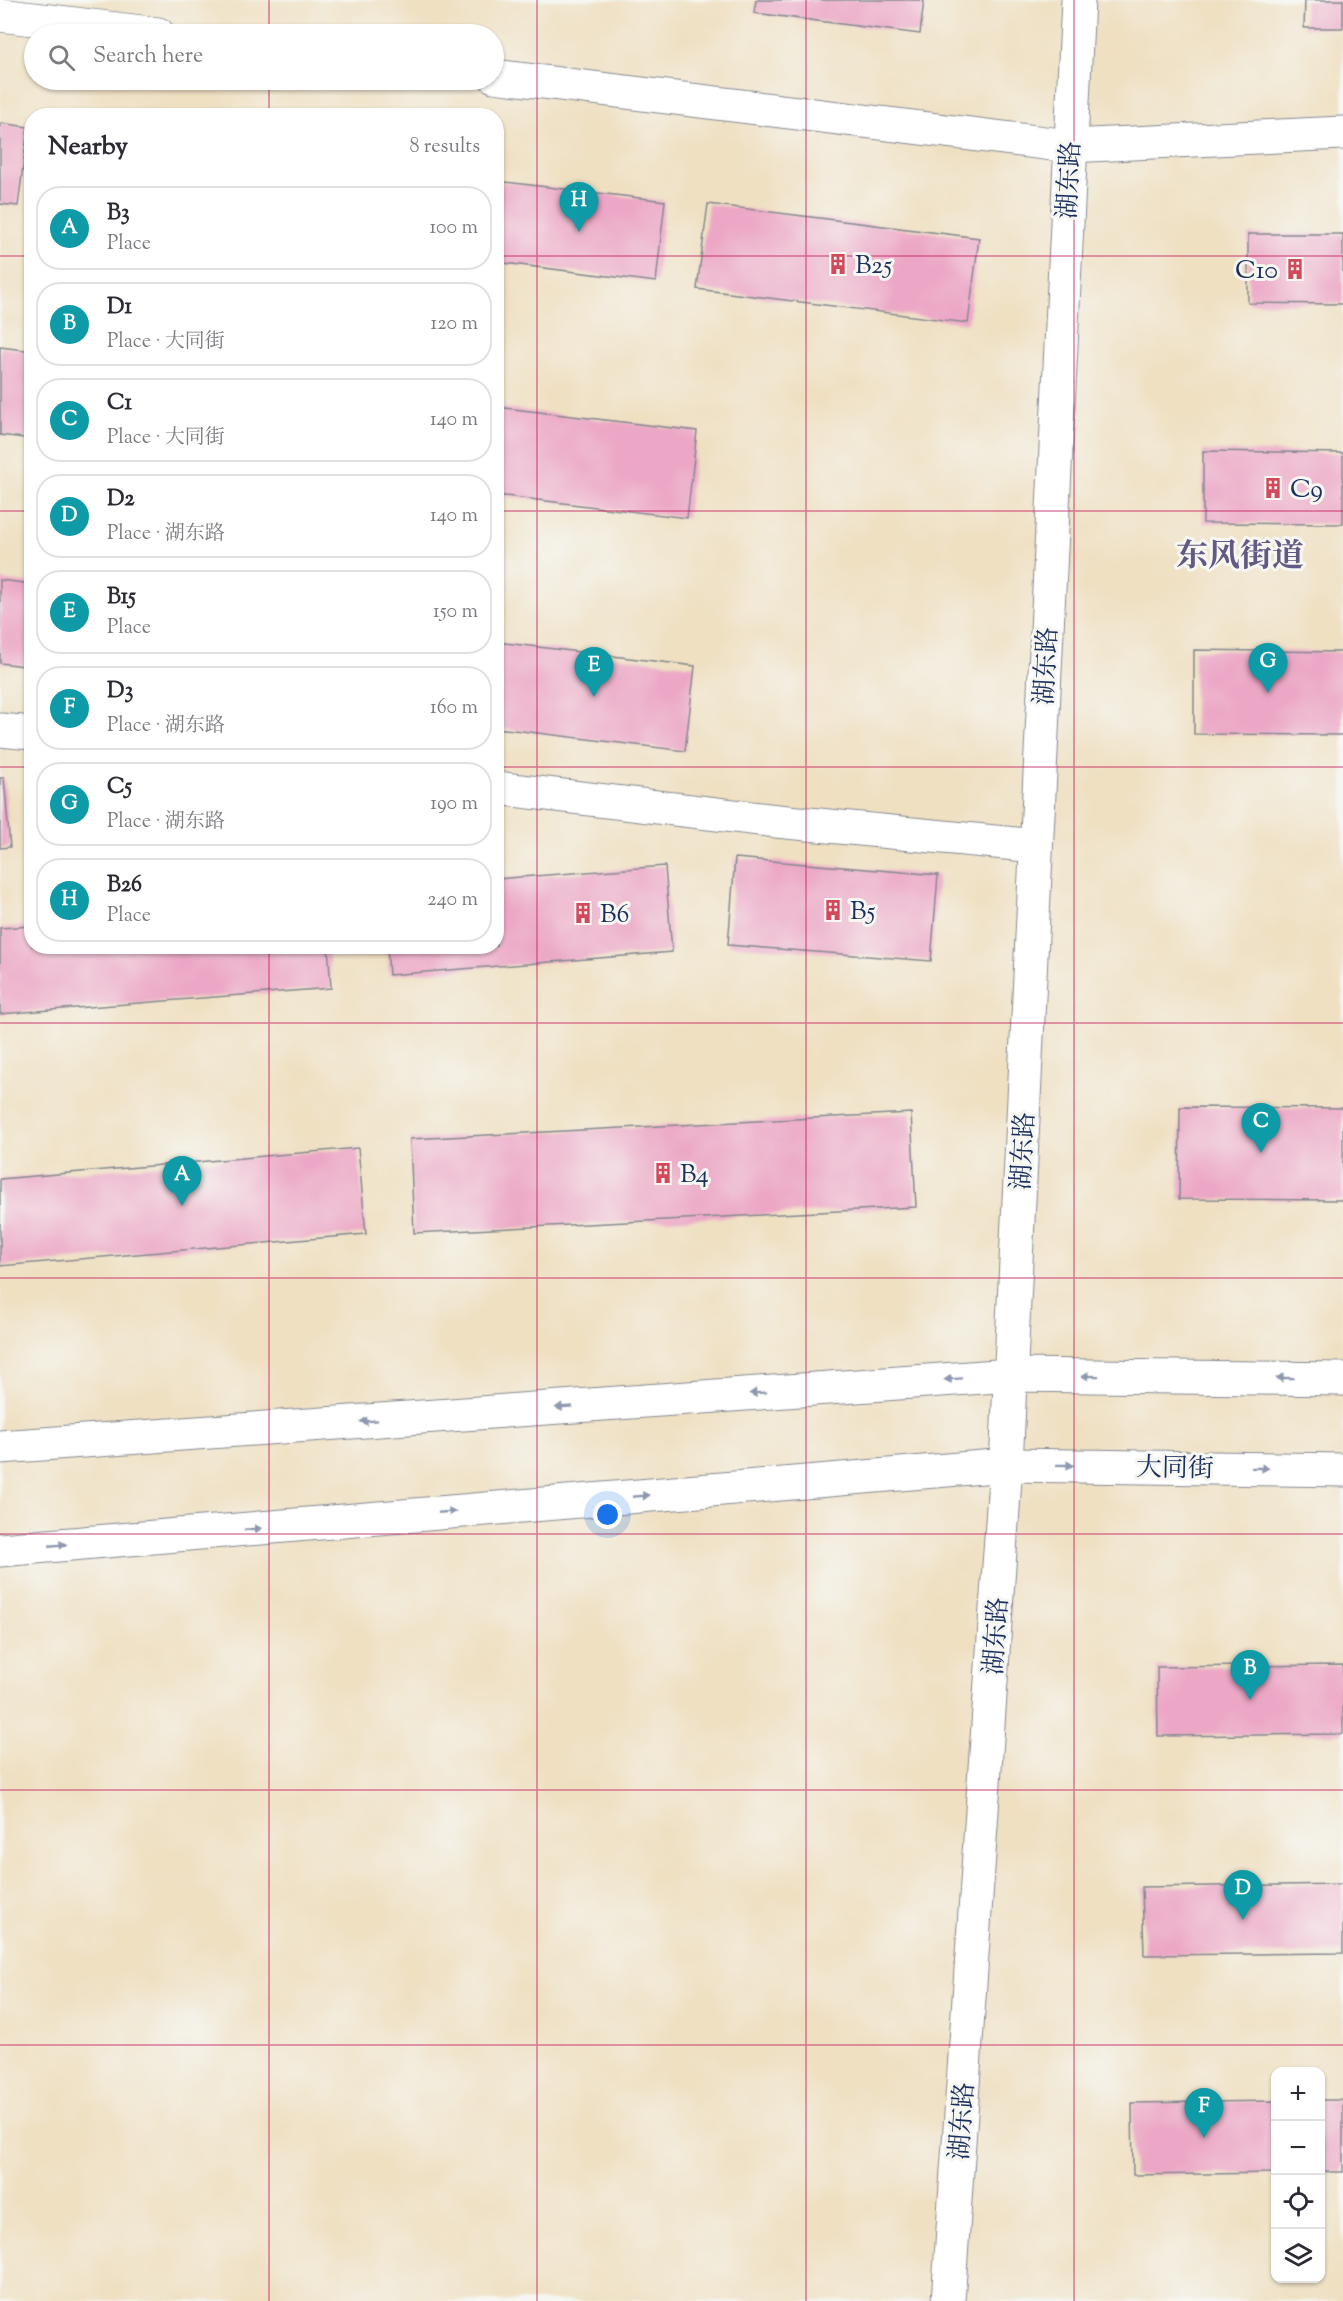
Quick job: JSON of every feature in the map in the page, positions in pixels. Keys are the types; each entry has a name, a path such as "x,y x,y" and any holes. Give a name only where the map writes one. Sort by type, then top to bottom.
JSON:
{"street":[{"name":"湖东路","path":"948,2301 1006,1465 1069,146 1078,0"},
{"path":"0,15 75,24"},
{"path":"504,77 1069,146 1343,133"},
{"path":"0,730 24,732"},
{"path":"504,789 777,821 1036,846"},
{"path":"0,1446 1011,1375 1343,1379"},
{"name":"大同街","path":"0,1550 1006,1465 1343,1470"}],"building":[{"path":"756,0 924,0 920,34 754,13"},
{"path":"1305,0 1343,0 1343,28 1304,28"},
{"path":"0,123 24,126 24,159 18,206 0,204"},
{"path":"504,182 665,201 656,282 504,263"},
{"name":"B25","path":"708,204 979,238 968,323 697,289"},
{"name":"C10","path":"1248,234 1343,234 1343,304 1248,303"},
{"path":"0,347 24,350 24,438 0,435"},
{"path":"504,408 697,431 687,518 504,496"},
{"name":"C9","path":"1203,451 1343,453 1343,524 1203,523"},
{"path":"0,580 24,583 24,666 0,663"},
{"path":"504,643 695,666 685,751 504,729"},
{"path":"1194,650 1343,652 1343,735 1194,734"},
{"path":"0,778 4,778 10,847 0,848"},
{"name":"B5","path":"735,858 938,875 931,961 728,945"},
{"name":"B6","path":"665,866 672,952 389,975 388,954 504,954 504,878"},
{"path":"24,926 24,954 329,954 331,988 0,1014 0,928"},
{"path":"1180,1107 1343,1108 1343,1200 1179,1199"},
{"name":"B4","path":"911,1113 916,1207 414,1233 410,1139"},
{"path":"358,1148 366,1234 0,1266 0,1179"},
{"path":"1343,1665 1343,1734 1158,1736 1157,1667"},
{"path":"1343,1884 1343,1953 1144,1955 1142,1887"},
{"path":"1325,2100 1343,2100 1343,2172 1325,2172"},
{"path":"1271,2101 1271,2173 1133,2175 1132,2103"}],"place":[{"name":"B26","path":"579,232"},
{"name":"B25","path":"838,264"},
{"name":"C10","path":"1295,269"},
{"name":"C9","path":"1273,488"},
{"name":"C5","path":"1268,693"},
{"name":"B15","path":"594,697"},
{"name":"B5","path":"833,910"},
{"name":"B6","path":"583,913"},
{"name":"C1","path":"1261,1153"},
{"name":"B4","path":"663,1173"},
{"name":"B3","path":"182,1206"},
{"name":"D1","path":"1250,1700"},
{"name":"D2","path":"1243,1920"},
{"name":"D3","path":"1204,2138"}],"district":[{"name":"东风街道","path":"1240,555"}]}
